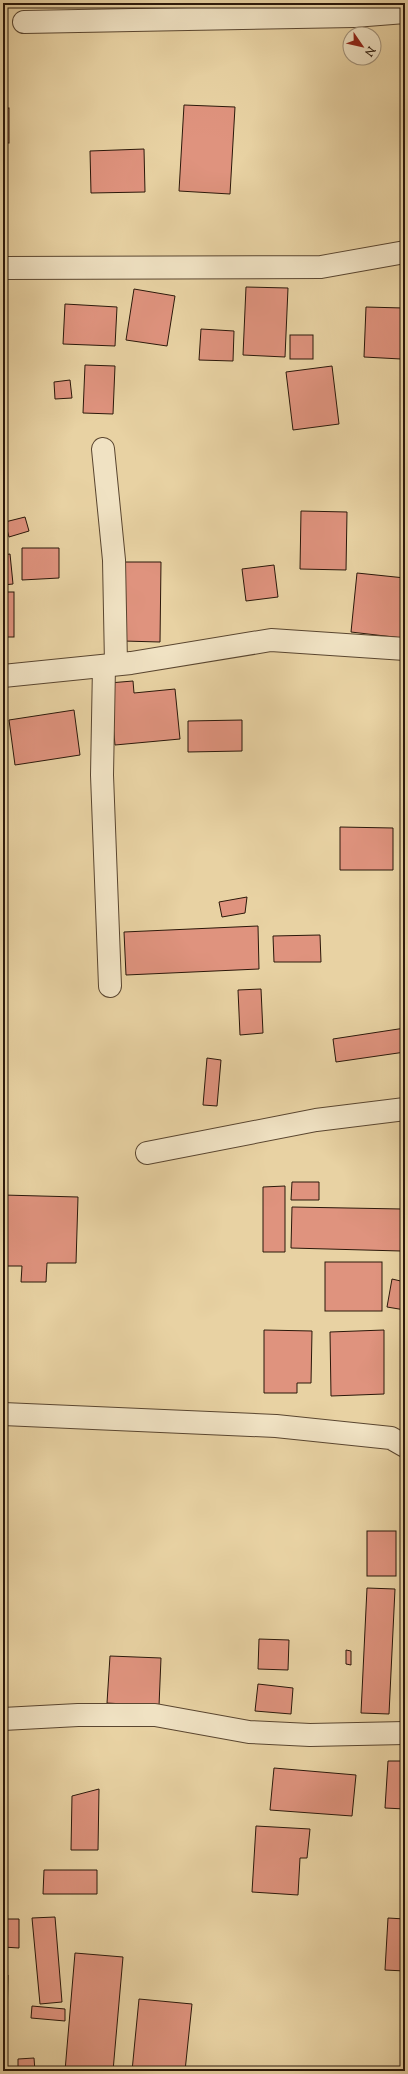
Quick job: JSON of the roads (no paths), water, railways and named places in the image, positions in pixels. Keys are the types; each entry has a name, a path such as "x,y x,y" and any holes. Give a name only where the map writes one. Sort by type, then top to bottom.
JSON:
{"street":[{"path":"24,22 354,16 405,12"},
{"path":"3,268 321,268 405,252"},
{"path":"103,449 114,560 110,665 102,775 110,986"},
{"path":"3,676 110,665 271,640 405,649"},
{"path":"147,1152 316,1120 405,1109"},
{"path":"3,1414 276,1426 391,1438 405,1446"},
{"path":"3,1719 78,1715 155,1715 249,1732 310,1735 405,1733"}]}
